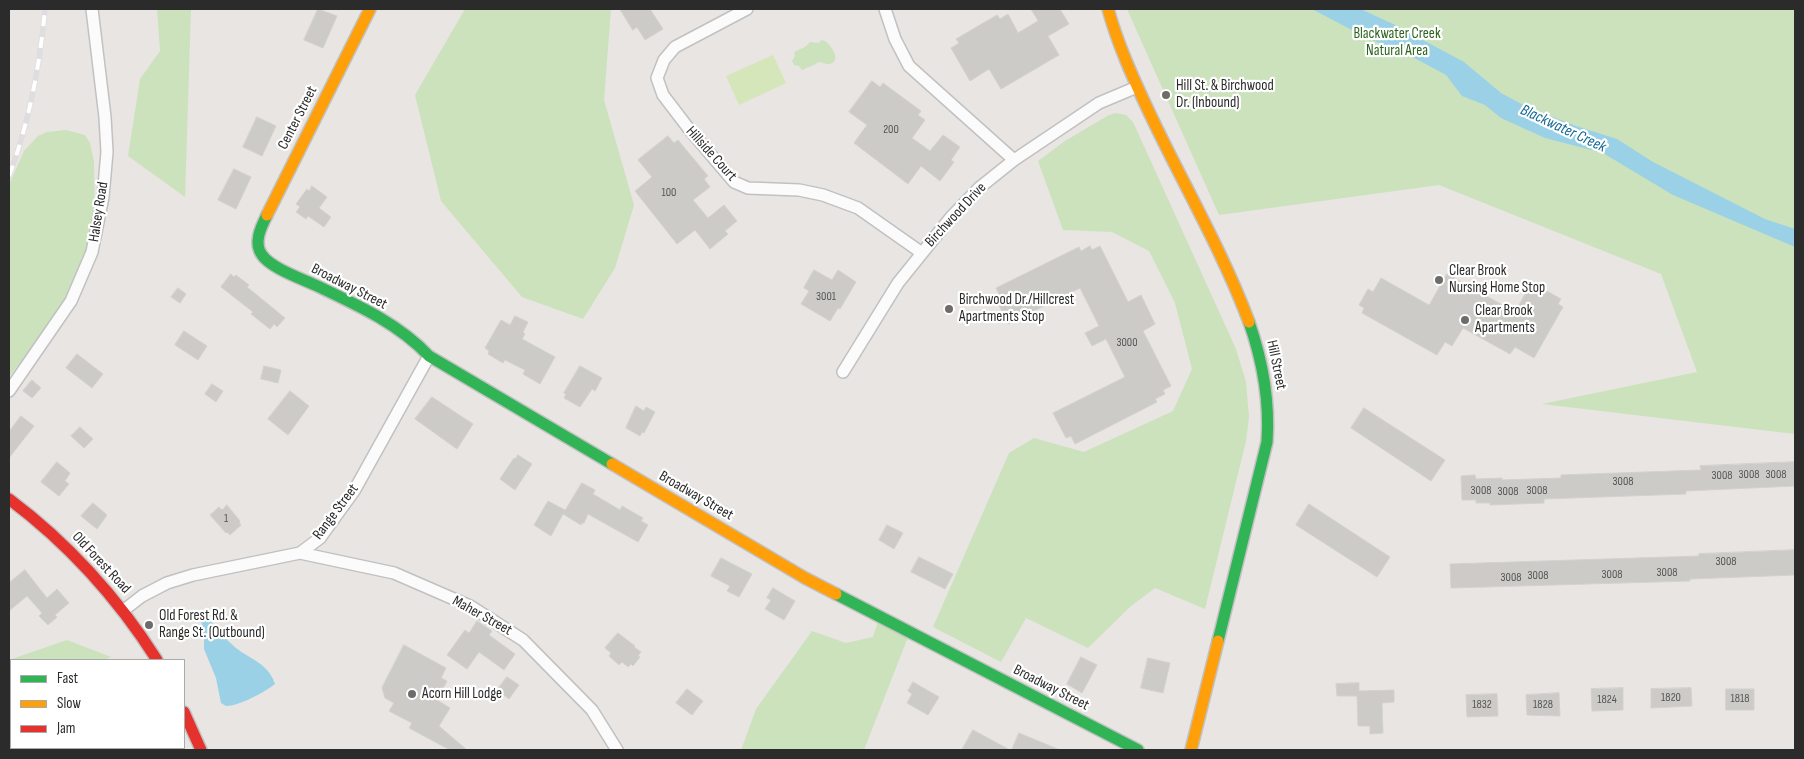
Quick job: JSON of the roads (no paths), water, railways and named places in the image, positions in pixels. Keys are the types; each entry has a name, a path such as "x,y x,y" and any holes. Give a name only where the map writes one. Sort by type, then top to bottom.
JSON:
{"street":[{"name":"Halsey Road","path":"9,391 71,301 92,252 103,197 107,152 105,117 92,9"},
{"name":"Center Street","path":"257,243 262,224 370,9"},
{"name":"Hillside Court","path":"748,9 675,47 664,60 657,78 663,95 689,130 734,182 748,188 800,190 823,195 858,208 922,253"},
{"path":"885,9 895,39 909,66 1014,160"},
{"name":"Hill Street","path":"1108,9 1120,47 1137,87 1246,314 1265,371 1269,404 1267,442 1191,750"},
{"name":"Birchwood Drive","path":"843,372 898,282 952,216 979,188 1014,160 1099,103 1137,87"},
{"name":"Broadway Street","path":"257,243 262,255 276,266 365,309 414,340 429,356 805,578 1138,750"},
{"name":"Range Street","path":"124,610 142,596 167,582 300,553 320,538 354,491 429,356"},
{"name":"Old Forest Road","path":"11,506 52,533 78,557 124,610 156,659"},
{"name":"Maher Street","path":"300,553 394,573 470,606 524,640 592,710 617,750"},
{"path":"185,714 201,750"}],"water":[{"name":"Blackwater Creek","path":"1312,9 1363,10 1395,25 1464,62 1501,93 1527,107 1617,139 1653,162 1765,219 1795,229 1795,247 1673,195 1603,153 1545,138 1501,118 1485,105 1462,96 1446,75 1407,54 1367,38"},
{"path":"200,614 208,618 236,648 264,667 275,684 238,704 226,706 221,703 216,678 204,649"}],"railway":[{"path":"9,176 33,94 45,9"}],"place":[{"name":"Hill St. & Birchwood Dr. (Inbound)","path":"1166,95"},
{"name":"Clear Brook Nursing Home Stop","path":"1439,280"},
{"name":"Birchwood Dr./Hillcrest Apartments Stop","path":"949,309"},
{"name":"Clear Brook Apartments","path":"1465,320"},
{"name":"Old Forest Rd. & Range St. (Outbound)","path":"149,625"},
{"name":"Acorn Hill Lodge","path":"412,694"}],"park label":[{"name":"Blackwater Creek Natural Area","path":"1397,42"}]}
